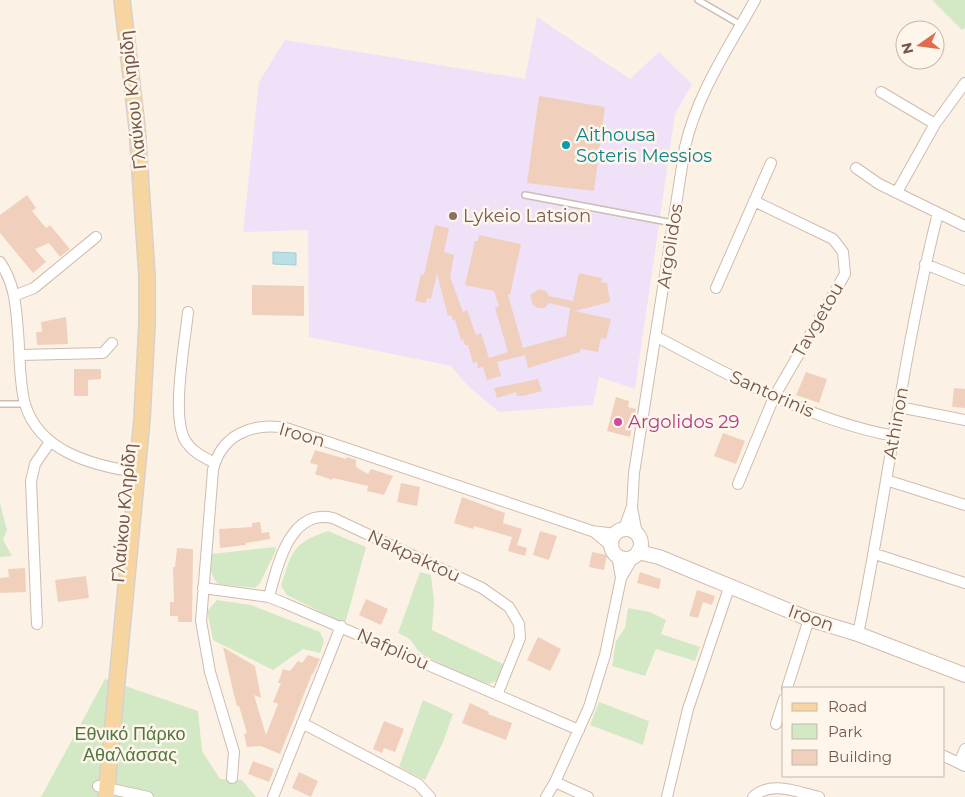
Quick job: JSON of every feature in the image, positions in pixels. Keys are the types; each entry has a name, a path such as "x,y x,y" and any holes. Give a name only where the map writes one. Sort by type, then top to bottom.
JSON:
{"main road":[{"name":"Γλαύκου Κληρίδη","path":"102,792 132,471 143,229 137,127 122,0"}],"street":[{"name":"Argolidos","path":"638,546 632,508 638,449 685,147 692,121 704,93 755,0"},
{"path":"897,192 935,124 965,83"},
{"path":"881,92 935,124"},
{"path":"716,288 771,163"},
{"path":"856,168 879,184 965,226"},
{"name":"Tavgetou","path":"738,484 774,397 845,274 845,262 840,247 829,236 754,200"},
{"name":"Athinon","path":"858,634 875,554 886,480 925,264 938,213"},
{"path":"16,295 34,288 96,237"},
{"path":"0,262 16,295 26,404 34,422 50,442 82,460 132,471"},
{"path":"925,264 965,280"},
{"path":"188,312 178,422 184,440 191,449 215,463"},
{"name":"Santorinis","path":"656,337 774,397 849,426 894,436"},
{"path":"20,355 103,353 112,343"},
{"path":"899,407 965,420"},
{"name":"Iroon","path":"232,778 234,760 232,744 210,672 203,634 202,588 215,463 222,447 237,434 262,426 277,427 410,468 617,541 638,546 729,588 965,675"},
{"path":"37,624 31,481 35,464 50,442"},
{"path":"886,480 965,505"},
{"name":"Argolidos","path":"617,541 632,508"},
{"name":"Nakpaktou","path":"268,597 285,548 297,529 314,518 333,518 487,590 509,607 519,624 520,638 497,695"},
{"path":"617,541 625,558 638,546"},
{"path":"617,541 622,578"},
{"path":"546,797 555,782 589,708 606,655 622,578 638,546"},
{"path":"875,554 965,583"},
{"name":"Nafpliou","path":"202,588 268,597 341,626 579,730"},
{"path":"666,797 688,709 729,588"},
{"path":"787,687 809,619"},
{"path":"273,797 341,626"},
{"path":"776,724 782,705"},
{"path":"302,723 418,784 430,797"},
{"path":"945,756 962,765 965,749"},
{"path":"555,782 588,797"},
{"path":"753,797 763,790 774,788 819,797"},
{"path":"102,792 148,797"}],"lane":[{"path":"698,0 741,25"},
{"path":"525,195 673,223"},
{"path":"0,404 26,404"}],"shaded area":[{"name":"Lykeio Latsion","path":"537,17 630,79 659,52 692,84 675,114 635,389 599,377 593,405 499,412 469,387 451,366 309,337 308,230 243,232 259,82 285,40 525,79"}],"green space":[{"path":"932,0 965,0 965,28 962,30"},
{"path":"0,503 7,530 3,540 12,556 0,557"},
{"path":"328,531 366,547 345,624 287,595 281,586 295,550 307,540"},
{"path":"275,547 276,550 260,583 255,588 218,584 213,577 210,566 212,554"},
{"path":"420,572 431,575 434,601 432,630 505,665 496,681 489,684 433,660 421,653 408,638 398,633"},
{"path":"217,600 251,605 320,632 324,641 320,653 303,649 273,670 213,640 207,611"},
{"path":"628,608 650,612 666,620 661,634 700,647 695,661 656,649 645,676 612,666 616,641 625,628"},
{"name":"Εθνικό Πάρκο Αθαλάσσας","path":"105,679 198,711 202,751 220,779 242,780 256,797 41,797"},
{"path":"423,700 453,714 443,742 425,780 399,767"},
{"path":"599,702 649,721 643,745 590,725"}],"water":[{"path":"273,252 296,253 296,265 273,264"}],"building":[{"name":"Aithousa Soteris Messios","path":"539,96 605,107 594,191 527,183"},
{"path":"27,195 36,208 32,211 46,228 50,225 70,249 60,257 49,243 35,249 46,262 33,273 0,233 0,215"},
{"path":"435,225 449,228 444,252 454,255 450,277 463,312 467,310 476,335 481,333 489,358 508,352 495,308 499,306 494,291 465,285 475,241 478,241 479,235 521,244 510,295 508,295 523,348 566,336 570,308 549,303 545,308 538,308 533,305 530,295 539,289 546,291 549,296 573,301 579,273 602,278 601,282 607,283 610,302 575,311 611,319 606,339 601,338 598,352 581,349 580,352 528,368 525,355 497,362 501,376 487,380 483,367 478,368 477,362 473,363 468,345 465,345 463,339 461,340 455,320 453,320 451,315 448,316 437,274 431,299 427,298 426,303 415,301 421,274 424,275"},
{"path":"252,285 304,286 304,316 252,315"},
{"path":"66,317 68,344 37,345 36,332 42,332 41,322"},
{"path":"74,369 101,369 101,379 88,380 88,396 74,396"},
{"path":"806,372 827,379 819,403 796,395"},
{"path":"538,379 542,391 523,396 517,396 516,392 497,398 494,388"},
{"path":"954,388 965,389 965,408 952,407"},
{"path":"616,397 629,401 628,407 636,409 630,437 607,431"},
{"path":"723,433 745,441 736,464 714,456"},
{"path":"315,450 356,460 356,467 368,474 371,469 393,476 384,495 367,491 368,486 333,478 332,480 315,474 318,465 310,463"},
{"path":"401,483 420,487 417,506 397,502"},
{"path":"462,497 505,513 503,523 522,529 517,545 527,548 525,556 508,551 512,537 474,526 473,529 454,523"},
{"path":"260,522 262,533 269,532 270,539 246,543 246,545 220,548 219,529 252,527 252,523"},
{"path":"540,531 557,536 549,560 533,555"},
{"path":"177,548 193,549 192,622 178,622 178,616 170,616 170,602 174,602 173,567 175,567"},
{"path":"592,552 607,555 604,570 589,567"},
{"path":"25,568 26,592 0,593 0,578 9,577 8,569"},
{"path":"640,572 661,579 659,589 637,583"},
{"path":"86,576 89,598 58,602 55,580"},
{"path":"697,590 715,596 712,605 703,602 698,618 689,616"},
{"path":"366,599 388,609 381,625 359,615"},
{"path":"538,637 561,649 550,671 527,660"},
{"path":"223,647 255,666 261,698 254,695 266,735 278,704 273,702 281,683 278,683 283,669 290,671 298,661 302,663 308,655 320,659 312,674 280,754 261,746 247,747 244,734 247,733 239,706 237,706"},
{"path":"470,703 489,712 488,714 512,723 506,740 462,723"},
{"path":"384,721 404,729 395,752 384,748 382,753 373,749"},
{"path":"253,761 274,769 269,782 248,774"},
{"path":"299,772 318,781 311,797 292,788"}],"place":[{"name":"Aithousa Soteris Messios","path":"566,145"},
{"name":"Lykeio Latsion","path":"453,216"},
{"name":"Argolidos 29","path":"618,422"}]}
